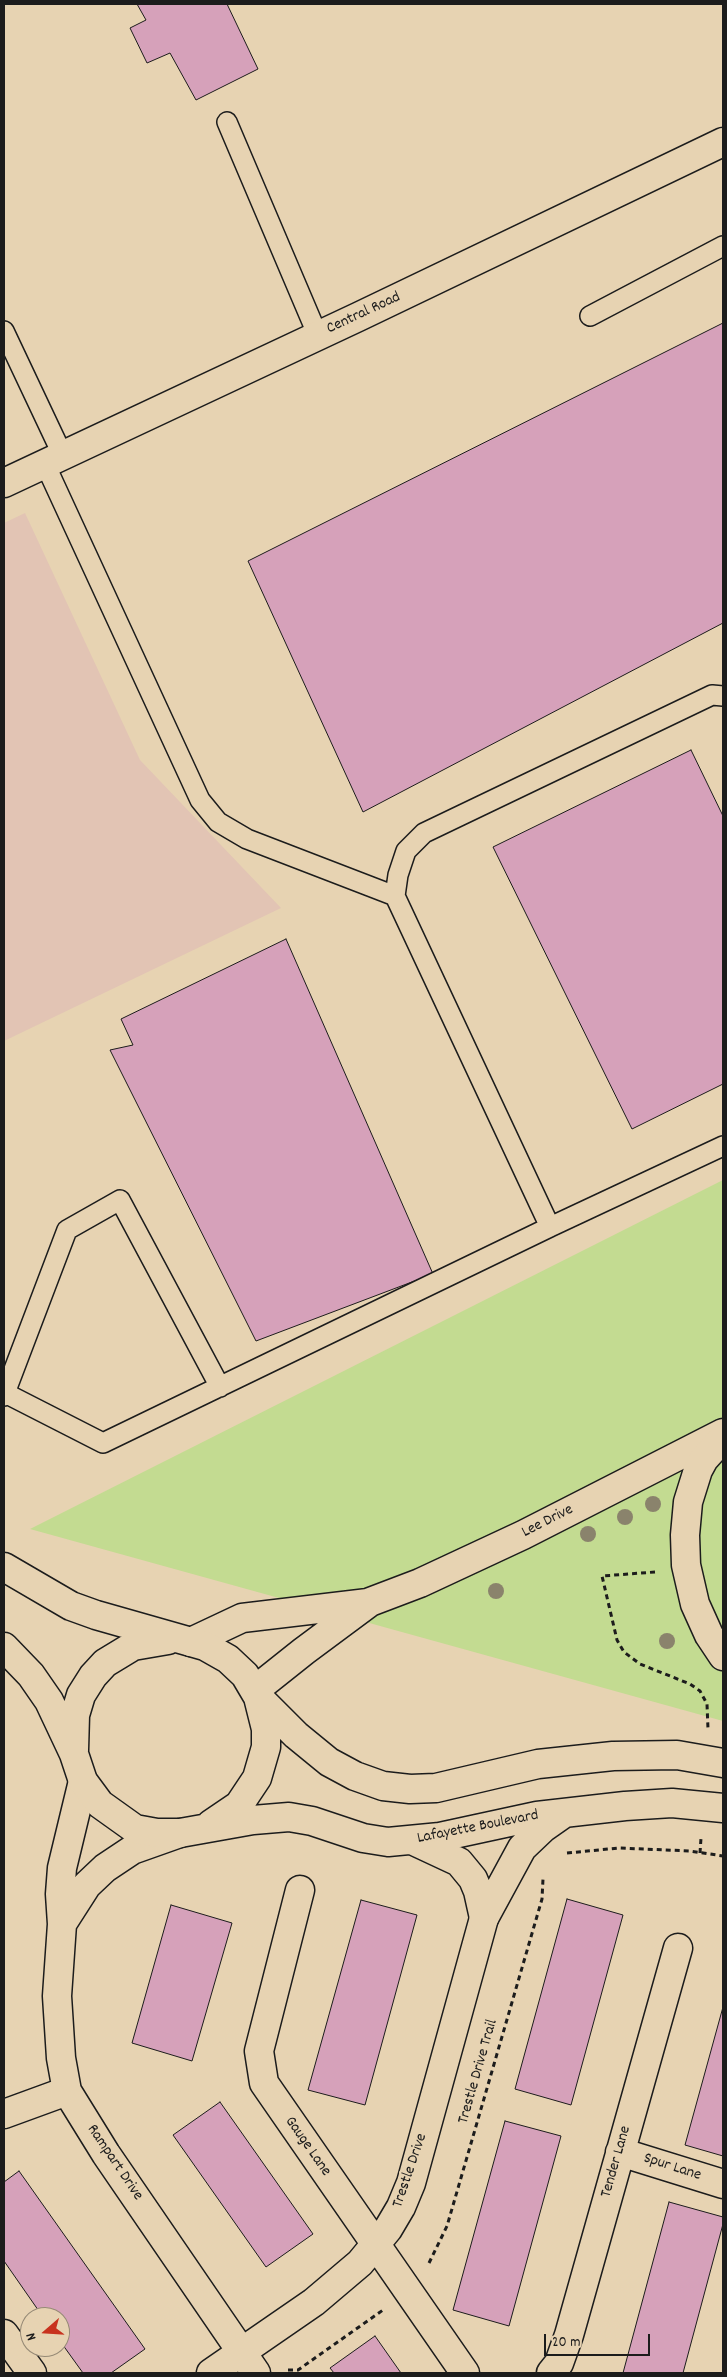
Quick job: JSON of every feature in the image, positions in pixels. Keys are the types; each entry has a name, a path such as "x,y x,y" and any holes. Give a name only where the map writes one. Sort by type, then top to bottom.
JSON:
{"street":[{"name":"Central Road","path":"4,483 318,336 723,142"},
{"name":"Lee Drive","path":"370,1602 420,1582 523,1535 723,1433"},
{"path":"723,1438 704,1459 692,1486 685,1521 686,1565 691,1589 702,1620 723,1656"},
{"name":"Lafayette Boulevard","path":"4,1567 70,1606 205,1646 228,1658 245,1675 257,1694 296,1735 330,1762 356,1776 383,1786 410,1789 436,1788 538,1764 613,1756 677,1756 723,1763"},
{"path":"185,1641 242,1618 370,1602"},
{"path":"257,1694 304,1651 370,1602"},
{"name":"Lafayette Boulevard","path":"74,1754 72,1734 74,1715 81,1695 93,1676 105,1663 133,1646 153,1641 185,1641"},
{"name":"Lafayette Boulevard","path":"4,1647 30,1675 49,1702 74,1754 83,1781 100,1804 135,1829 157,1833 180,1834 206,1827 253,1820 289,1818 335,1828 363,1838 388,1842 414,1841 537,1816 672,1802 723,1808"},
{"name":"Lafayette Boulevard","path":"206,1827 223,1818 239,1805 257,1778 266,1747 266,1729 257,1694"},
{"name":"Rampart Drive","path":"83,1781 62,1868 60,1894 62,1924 57,1996 61,2058 68,2091 106,2154 249,2362"},
{"path":"484,1918 522,1848 543,1828 564,1813"},
{"path":"62,1924 87,1885 105,1868 132,1850 180,1834"},
{"path":"414,1841 459,1862 473,1879 478,1891 484,1918"},
{"name":"Gauge Lane","path":"300,1890 259,2051 261,2071 269,2092 465,2373"},
{"name":"Trestle Drive","path":"211,2373 249,2362 314,2302 360,2263 393,2222 411,2183 484,1918"},
{"name":"Tender Lane","path":"551,2373 559,2363 567,2341 678,1948"},
{"path":"4,2114 68,2091"},
{"name":"Spur Lane","path":"620,2152 723,2184"},
{"path":"4,2334 32,2373"}],"lane":[{"path":"228,122 318,336"},
{"path":"590,316 723,246"},
{"path":"4,331 54,460 200,800 218,822 247,839 394,896"},
{"path":"550,1227 394,896 398,875 406,851 424,833 712,696 723,696"},
{"path":"220,1386 120,1200 67,1230 4,1394 103,1443 550,1227 723,1146"}],"path":[{"path":"686,1565 654,1572 602,1576 612,1625 621,1647 640,1664 690,1684 700,1691 707,1704 708,1731"},
{"path":"700,1853 701,1834"},
{"path":"559,1855 587,1850 618,1848 723,1856"},
{"name":"Trestle Drive Trail","path":"424,2270 447,2226 542,1899 543,1876"},
{"path":"286,2370 298,2370 386,2308"}],"shaded area":[{"path":"25,513 140,760 281,908 4,1041 4,523"}],"green space":[{"path":"723,1180 723,1721 30,1529"}],"building":[{"path":"137,4 227,4 258,69 196,100 170,53 147,63 130,28 146,20"},
{"path":"723,323 723,623 363,812 248,561"},
{"path":"691,750 723,816 723,1084 632,1129 493,847"},
{"path":"286,939 433,1274 256,1341 110,1050 133,1045 121,1019"},
{"path":"567,1899 623,1915 571,2105 515,2089"},
{"path":"361,1900 417,1915 365,2105 308,2090"},
{"path":"171,1905 232,1923 192,2061 132,2043"},
{"path":"723,2007 723,2156 685,2145"},
{"path":"220,2102 313,2234 266,2267 173,2135"},
{"path":"505,2121 561,2136 509,2326 453,2310"},
{"path":"19,2171 145,2349 111,2373 83,2373 70,2355 70,2307 36,2307 4,2261 4,2182"},
{"path":"669,2202 723,2217 723,2224 683,2373 623,2373"},
{"path":"375,2336 401,2373 334,2373 330,2368"}]}
